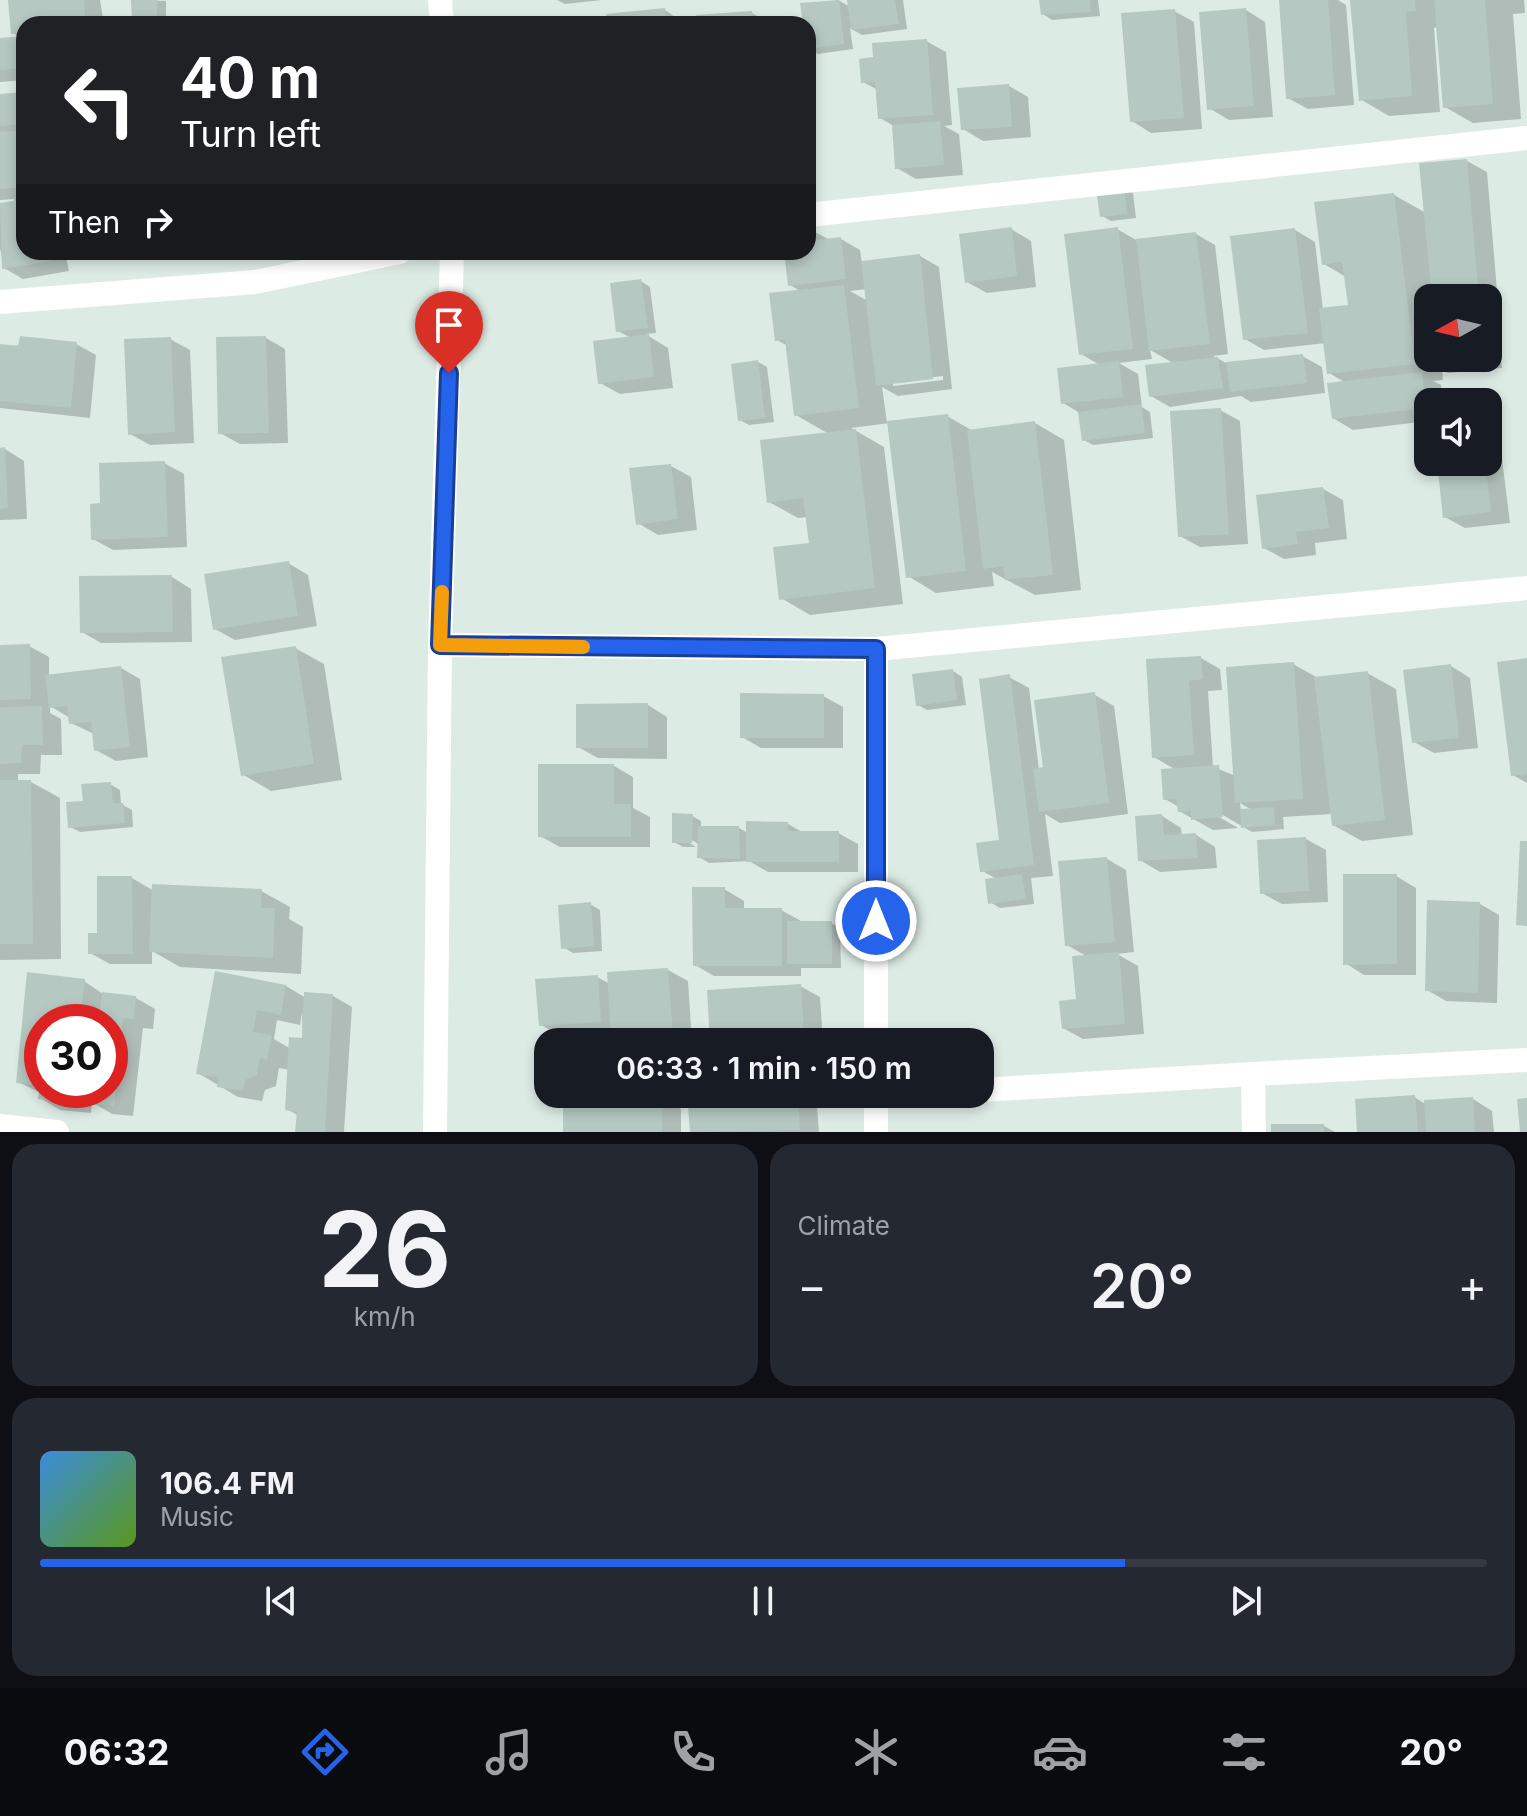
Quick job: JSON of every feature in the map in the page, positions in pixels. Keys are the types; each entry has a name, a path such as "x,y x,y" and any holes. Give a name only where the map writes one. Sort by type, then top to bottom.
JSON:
{"street":[{"path":"816,214 1527,138"},
{"path":"0,302 255,282 361,260"},
{"path":"435,1132 440,645 452,260"},
{"path":"440,645 876,649 1527,588"},
{"path":"876,649 876,1028"},
{"path":"994,1089 1527,1060"},
{"path":"1253,1074 1254,1132"},
{"path":"876,1108 876,1132"},
{"path":"0,1126 57,1132"}],"building":[{"path":"8,0 84,0 85,16 16,16 16,34 11,34"},
{"path":"131,0 157,0 157,16 132,16"},
{"path":"839,0 844,44 816,48 816,16 802,16 800,3"},
{"path":"847,0 895,0 899,24 851,30"},
{"path":"1039,0 1090,0 1091,12 1041,15"},
{"path":"1279,0 1328,0 1335,95 1286,99"},
{"path":"1350,0 1415,0 1416,11 1406,12 1412,96 1359,101"},
{"path":"1434,0 1485,0 1493,104 1443,108"},
{"path":"665,8 666,16 606,16"},
{"path":"1246,8 1254,106 1207,110 1199,12"},
{"path":"1175,9 1184,118 1130,122 1121,13"},
{"path":"752,11 752,16 696,16"},
{"path":"16,37 16,69 0,70 0,38"},
{"path":"927,39 933,115 878,119 875,82 861,83 859,59 873,57 872,43"},
{"path":"1009,84 1012,127 961,130 957,88"},
{"path":"16,93 16,125 0,126 0,94"},
{"path":"940,121 944,165 895,169 892,125"},
{"path":"16,131 16,188 0,189 0,132"},
{"path":"1467,159 1478,284 1431,284 1419,163"},
{"path":"1124,185 1127,214 1100,217 1096,189"},
{"path":"1394,193 1414,364 1327,374 1319,308 1348,305 1342,262 1322,265 1314,202"},
{"path":"16,200 16,260 50,261 2,269 0,203"},
{"path":"1012,227 1017,276 965,283 959,234"},
{"path":"1118,227 1133,349 1079,355 1064,234"},
{"path":"1295,228 1308,333 1243,340 1230,236"},
{"path":"1196,232 1210,344 1149,351 1136,239"},
{"path":"816,235 817,240 841,237 846,279 788,286 785,260 816,260"},
{"path":"920,254 933,379 876,386 861,261"},
{"path":"641,279 648,328 616,332 610,283"},
{"path":"844,285 859,408 794,416 785,340 775,341 769,293"},
{"path":"649,334 654,377 598,384 593,341"},
{"path":"20,336 77,342 71,408 0,401 0,344 18,346"},
{"path":"266,336 269,433 218,434 216,337"},
{"path":"171,337 175,432 128,435 124,339"},
{"path":"1303,354 1307,383 1230,392 1226,362"},
{"path":"1218,357 1223,388 1149,397 1145,365"},
{"path":"758,360 765,418 738,421 731,364"},
{"path":"1119,361 1123,397 1061,404 1057,368"},
{"path":"1422,372 1424,388 1414,388 1414,409 1332,419 1327,383"},
{"path":"1141,404 1145,433 1082,441 1078,412"},
{"path":"1221,408 1229,534 1178,537 1170,411"},
{"path":"948,414 966,571 906,578 887,421"},
{"path":"1035,421 1053,575 1005,580 1003,566 983,569 967,430"},
{"path":"856,429 875,588 779,600 773,547 809,543 803,498 767,503 760,440"},
{"path":"5,447 8,508 0,509 0,448"},
{"path":"165,461 168,537 91,540 90,504 100,503 99,463"},
{"path":"671,464 678,519 636,525 629,468"},
{"path":"1438,476 1487,476 1491,512 1443,518"},
{"path":"1323,487 1329,528 1296,532 1298,544 1262,549 1256,495"},
{"path":"289,561 298,616 213,630 204,574"},
{"path":"172,575 173,632 80,633 79,576"},
{"path":"30,644 31,699 0,700 0,645"},
{"path":"296,646 314,764 241,776 221,657"},
{"path":"1201,656 1203,679 1189,681 1194,755 1152,758 1146,659"},
{"path":"1527,658 1527,774 1511,776 1497,662"},
{"path":"1294,662 1303,799 1235,803 1226,667"},
{"path":"1451,664 1459,738 1412,743 1403,670"},
{"path":"121,666 130,747 94,751 91,722 69,724 67,706 49,708 45,675"},
{"path":"953,669 957,700 916,706 912,674"},
{"path":"1368,671 1385,820 1332,826 1314,677"},
{"path":"1010,674 1034,865 980,872 976,843 999,840 979,679"},
{"path":"1095,692 1109,803 1039,812 1033,769 1043,767 1034,700"},
{"path":"740,693 824,694 824,738 740,738"},
{"path":"648,703 648,748 576,748 576,704"},
{"path":"42,706 43,745 22,745 21,763 0,764 0,707"},
{"path":"538,764 614,764 614,804 631,804 631,837 538,837"},
{"path":"1219,765 1223,817 1191,820 1191,811 1178,812 1176,799 1163,800 1161,769"},
{"path":"0,780 31,780 33,944 0,944"},
{"path":"111,782 113,803 123,803 125,823 68,828 66,802 83,801 81,784"},
{"path":"1274,807 1275,825 1241,828 1240,809"},
{"path":"672,813 693,814 692,843 672,843"},
{"path":"1162,814 1164,835 1196,833 1198,858 1138,861 1135,816"},
{"path":"746,821 788,822 788,831 839,831 839,862 746,862"},
{"path":"698,826 739,826 740,859 697,858"},
{"path":"1306,837 1309,891 1260,894 1257,840"},
{"path":"1520,841 1527,841 1527,926 1516,925"},
{"path":"1107,857 1115,942 1065,946 1058,861"},
{"path":"1022,874 1026,899 988,904 985,879"},
{"path":"1343,874 1397,874 1397,964 1343,965"},
{"path":"97,876 132,876 133,954 88,954 88,933 97,933"},
{"path":"152,884 262,889 261,908 275,908 273,958 149,952"},
{"path":"692,887 725,887 725,908 782,908 782,966 693,966"},
{"path":"1427,900 1480,902 1478,993 1425,991"},
{"path":"591,902 594,946 561,949 558,905"},
{"path":"787,921 832,921 832,964 787,964"},
{"path":"1119,952 1125,1024 1062,1029 1059,1001 1076,999 1072,956"},
{"path":"668,968 672,1028 610,1028 607,972"},
{"path":"215,971 286,985 281,1015 257,1010 253,1032 272,1035 267,1060 260,1058 257,1075 245,1080 243,1091 217,1087 218,1077 196,1074"},
{"path":"27,972 85,979 82,1004 24,1004 24,1084 16,1083"},
{"path":"598,975 601,1022 539,1026 535,979"},
{"path":"801,984 804,1028 709,1028 707,990"},
{"path":"102,992 136,996 134,1019 128,1018 128,1004 101,1004"},
{"path":"304,992 333,994 325,1132 295,1132 297,1112 285,1110 289,1037 302,1038"},
{"path":"1415,1095 1418,1132 1357,1132 1355,1099"},
{"path":"1473,1097 1475,1132 1426,1132 1424,1100"},
{"path":"1527,1098 1527,1132 1520,1132 1517,1099"},
{"path":"563,1108 662,1108 662,1132 563,1132"},
{"path":"688,1108 799,1108 800,1130 690,1132"},
{"path":"1271,1124 1324,1124 1324,1132 1271,1132"}],"slow traffic":[{"path":"442,592 440,645 583,647"}],"route":[{"path":"449,373 440,645 876,649 876,921"}]}
